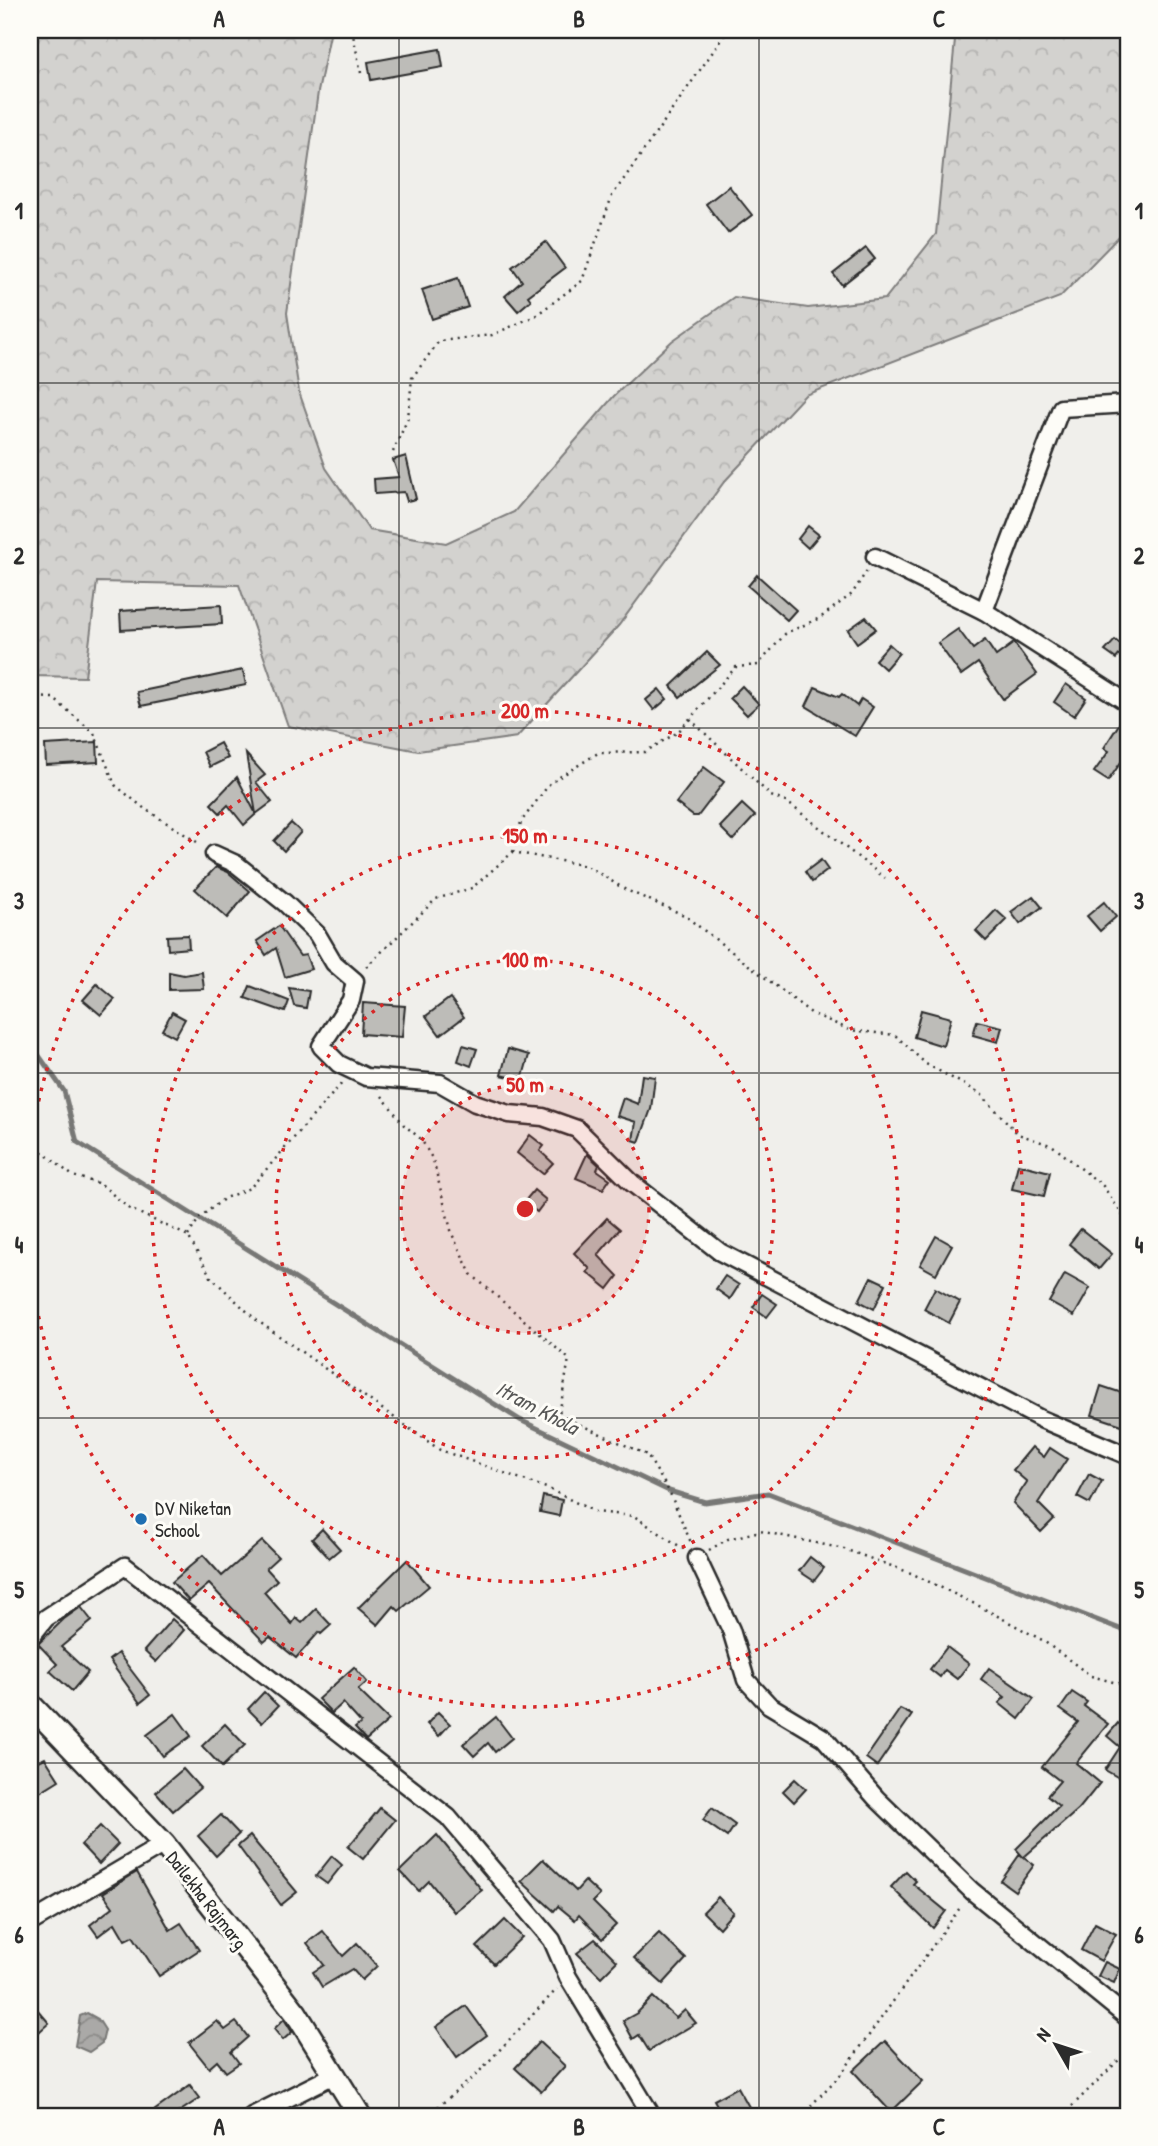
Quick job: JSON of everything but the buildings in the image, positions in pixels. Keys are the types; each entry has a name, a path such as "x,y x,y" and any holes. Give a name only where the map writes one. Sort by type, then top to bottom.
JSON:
{"main road":[{"name":"Dailekha Rajmarg","path":"30,1704 164,1844 296,2013 360,2116"}],"street":[{"path":"984,611 1061,408 1128,404"},
{"path":"875,557 984,611 1128,703"},
{"path":"214,854 236,864 285,903 317,934 334,963 355,981 351,1000 321,1046 339,1064 366,1077 440,1083 475,1103 509,1114 543,1117 577,1129 632,1183 720,1252 1041,1419 1128,1456"},
{"path":"696,1558 731,1630 746,1680 769,1705 824,1738 876,1798 972,1891 1128,2018"},
{"path":"30,1638 46,1618 125,1566 448,1817 552,1940 568,1977 652,2116"},
{"path":"30,1923 164,1844"},
{"path":"252,2116 336,2074"}],"path":[{"path":"352,30 362,73"},
{"path":"393,452 408,418 412,378 439,341 492,335 536,316 582,281 612,196 728,30"},
{"path":"355,981 436,899 472,888 513,852 521,822 550,783 598,753 645,751 678,732 737,667 758,665 786,633 820,618 852,594 875,557"},
{"path":"30,697 53,698 94,733 116,785 145,809 214,854"},
{"path":"690,719 771,796 788,803 885,878"},
{"path":"513,852 587,866 626,890 684,915 811,1013 850,1030 895,1035 926,1064 981,1093 1018,1134 1053,1146 1102,1186 1128,1223"},
{"path":"188,1236 200,1217 225,1198 250,1188 348,1076 366,1077 404,1125 421,1139 433,1160 452,1234 471,1274 569,1359 559,1415 647,1455 669,1491 696,1558"},
{"path":"30,1134 41,1151 73,1177 101,1184 128,1209 188,1236 211,1277 255,1320 440,1450 550,1489 595,1512 634,1516 696,1558"},
{"path":"696,1558 728,1539 760,1531 844,1549 911,1573 1042,1640 1091,1676 1128,1686"},
{"path":"801,2116 842,2073 972,1891"},
{"path":"427,2116 476,2075 568,1977"},
{"path":"1062,2116 1128,2051"}],"green space":[{"path":"30,30 331,30 318,92 287,313 299,392 326,468 369,530 446,543 514,512 614,396 672,341 734,297 808,308 885,299 936,234 956,30 1128,30 1128,227 1060,297 805,395 724,482 619,625 517,737 418,751 288,726 239,585 97,582 85,677 30,676"}],"water":[{"path":"87,2013 98,2019 105,2030 102,2043 89,2052 75,2046 80,2016"}],"waterway":[{"name":"Itram Khola","path":"30,1043 64,1091 77,1142 520,1420 669,1491 705,1502 768,1493 1128,1632"}],"place":[{"name":"DV Niketan School","path":"141,1519"}]}
